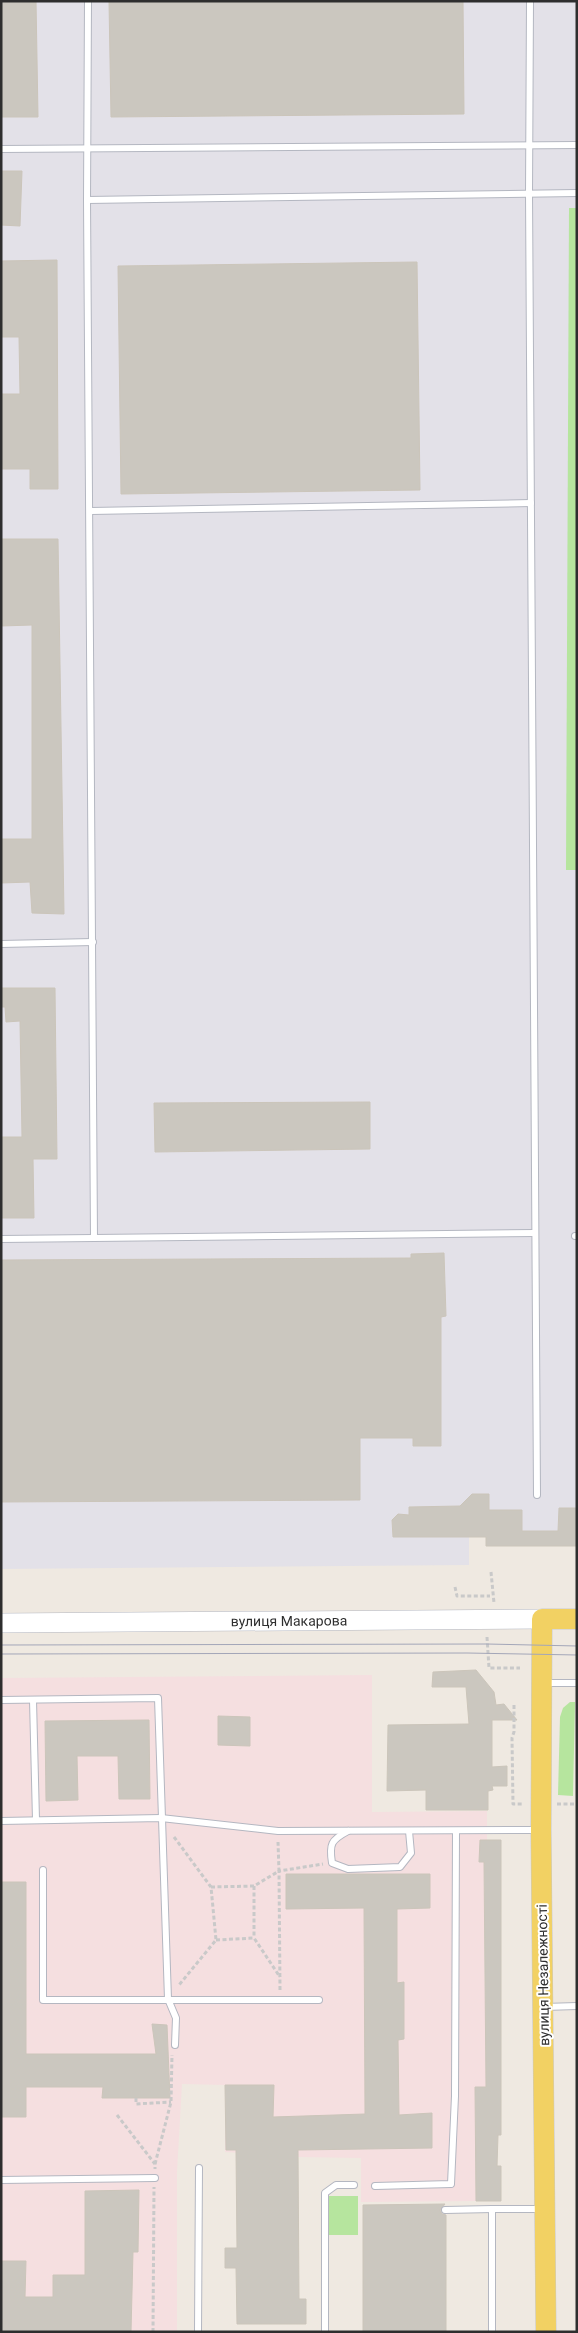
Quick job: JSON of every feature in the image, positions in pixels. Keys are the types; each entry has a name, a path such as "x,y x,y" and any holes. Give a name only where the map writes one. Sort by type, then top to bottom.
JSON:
{"main road":[{"name":"вулиця Незалежності","path":"542,1619 541,1830 546,2332"},
{"name":"вулиця Макарова","path":"1,1623 577,1619"}],"lane":[{"path":"88,1 87,200 91,511 94,1238"},
{"path":"530,1 529,193 537,1496"},
{"path":"1,149 577,145"},
{"path":"87,200 577,193"},
{"path":"91,511 531,503"},
{"path":"1,944 93,942"},
{"path":"1,1239 535,1233"},
{"path":"541,1683 577,1683"},
{"path":"1,1700 158,1698 168,1999 176,2018 175,2045"},
{"path":"32,1700 36,1820"},
{"path":"1,1821 161,1818 278,1831 541,1830"},
{"path":"349,1831 336,1838 330,1849 332,1863 348,1869 400,1867 411,1853 410,1831"},
{"path":"375,2186 451,2184 455,2096 456,1831"},
{"path":"43,1870 43,2000 319,2000"},
{"path":"543,2007 577,2006"},
{"path":"198,2332 199,2168"},
{"path":"1,2180 154,2178"},
{"path":"325,2332 325,2192 336,2185 354,2185"},
{"path":"446,2210 545,2208"},
{"path":"492,2209 492,2332"}],"path":[{"path":"491,1572 494,1603"},
{"path":"455,1587 458,1596 490,1596"},
{"path":"487,1633 490,1668 520,1668"},
{"path":"513,1804 514,1705"},
{"path":"161,1818 211,1887 216,1940 168,1999"},
{"path":"278,1831 280,2000"},
{"path":"211,1887 254,1886 279,1871 332,1863"},
{"path":"254,1886 254,1938 280,1977"},
{"path":"216,1940 254,1938"},
{"path":"153,2332 155,2164 171,2102 172,2053 175,2045"},
{"path":"136,2098 136,2104 171,2102"},
{"path":"117,2115 155,2164"}],"shaded area":[{"path":"1,1 577,1 577,1546 486,1546 486,1537 469,1537 469,1565 1,1569"},
{"path":"372,1675 372,1812 487,1811 487,1840 480,1840 479,1862 484,1862 484,1928 501,1928 484,1930 485,1997 501,1997 501,2018 486,2018 486,2070 501,2071 501,2087 475,2087 476,2201 361,2202 361,2158 298,2157 225,2152 225,2085 182,2084 177,2172 177,2332 1,2332 1,1678"}],"green space":[{"path":"569,208 577,208 577,870 566,870"},
{"path":"570,1702 575,1702 573,1796 558,1795 560,1717 563,1708"},
{"path":"327,2196 358,2196 358,2235 326,2235"}],"building":[{"path":"1,1 36,1 38,117 1,117"},
{"path":"109,1 463,1 464,114 111,117"},
{"path":"1,171 22,171 20,226 1,225"},
{"path":"57,260 58,489 30,489 30,469 1,469 1,394 20,394 19,337 1,337 1,261"},
{"path":"417,262 420,490 121,494 118,266"},
{"path":"1,539 58,539 64,914 32,913 30,882 1,883 2,839 32,839 32,625 1,626"},
{"path":"1,988 55,988 57,1159 33,1159 34,1218 1,1218 1,1137 22,1137 20,1021 6,1022 5,1007 1,1007"},
{"path":"370,1102 370,1149 155,1152 154,1103"},
{"path":"444,1253 446,1316 441,1317 441,1446 413,1446 413,1438 360,1438 360,1500 1,1502 1,1260 411,1258 411,1254"},
{"path":"472,1494 489,1494 489,1510 522,1510 522,1531 558,1531 559,1508 577,1508 577,1546 486,1546 486,1537 393,1537 392,1520 398,1514 409,1515 409,1507 460,1506"},
{"path":"476,1670 494,1692 496,1705 504,1704 517,1720 492,1720 492,1767 507,1766 507,1786 492,1786 493,1790 488,1791 488,1810 426,1810 426,1790 387,1791 388,1725 469,1724 466,1687 432,1687 433,1672"},
{"path":"218,1716 250,1717 250,1746 218,1745"},
{"path":"149,1720 150,1799 119,1799 118,1756 77,1756 78,1800 46,1801 45,1721"},
{"path":"480,1840 501,1840 501,2135 498,2135 497,2166 501,2166 501,2201 476,2201 475,2087 486,2087 484,1862 479,1862"},
{"path":"286,1874 430,1874 430,1908 397,1909 397,1983 404,1982 404,2039 398,2040 399,2115 432,2113 432,2148 298,2150 299,2299 306,2299 306,2324 237,2324 236,2268 225,2268 225,2248 237,2248 236,2150 226,2150 225,2085 274,2085 273,2117 365,2114 364,1908 286,1909"},
{"path":"1,1882 26,1882 26,2054 156,2054 152,2024 167,2025 170,2098 102,2098 103,2087 26,2087 26,2117 1,2117"},
{"path":"139,2190 138,2252 133,2252 131,2332 1,2332 1,2261 26,2261 25,2297 53,2297 53,2275 85,2275 85,2191"},
{"path":"445,2204 440,2210 442,2214 446,2215 446,2332 363,2332 363,2205"}],"tram line":[{"path":"1,1645 487,1644 577,1646"},
{"path":"1,1654 467,1653 577,1655"}]}
